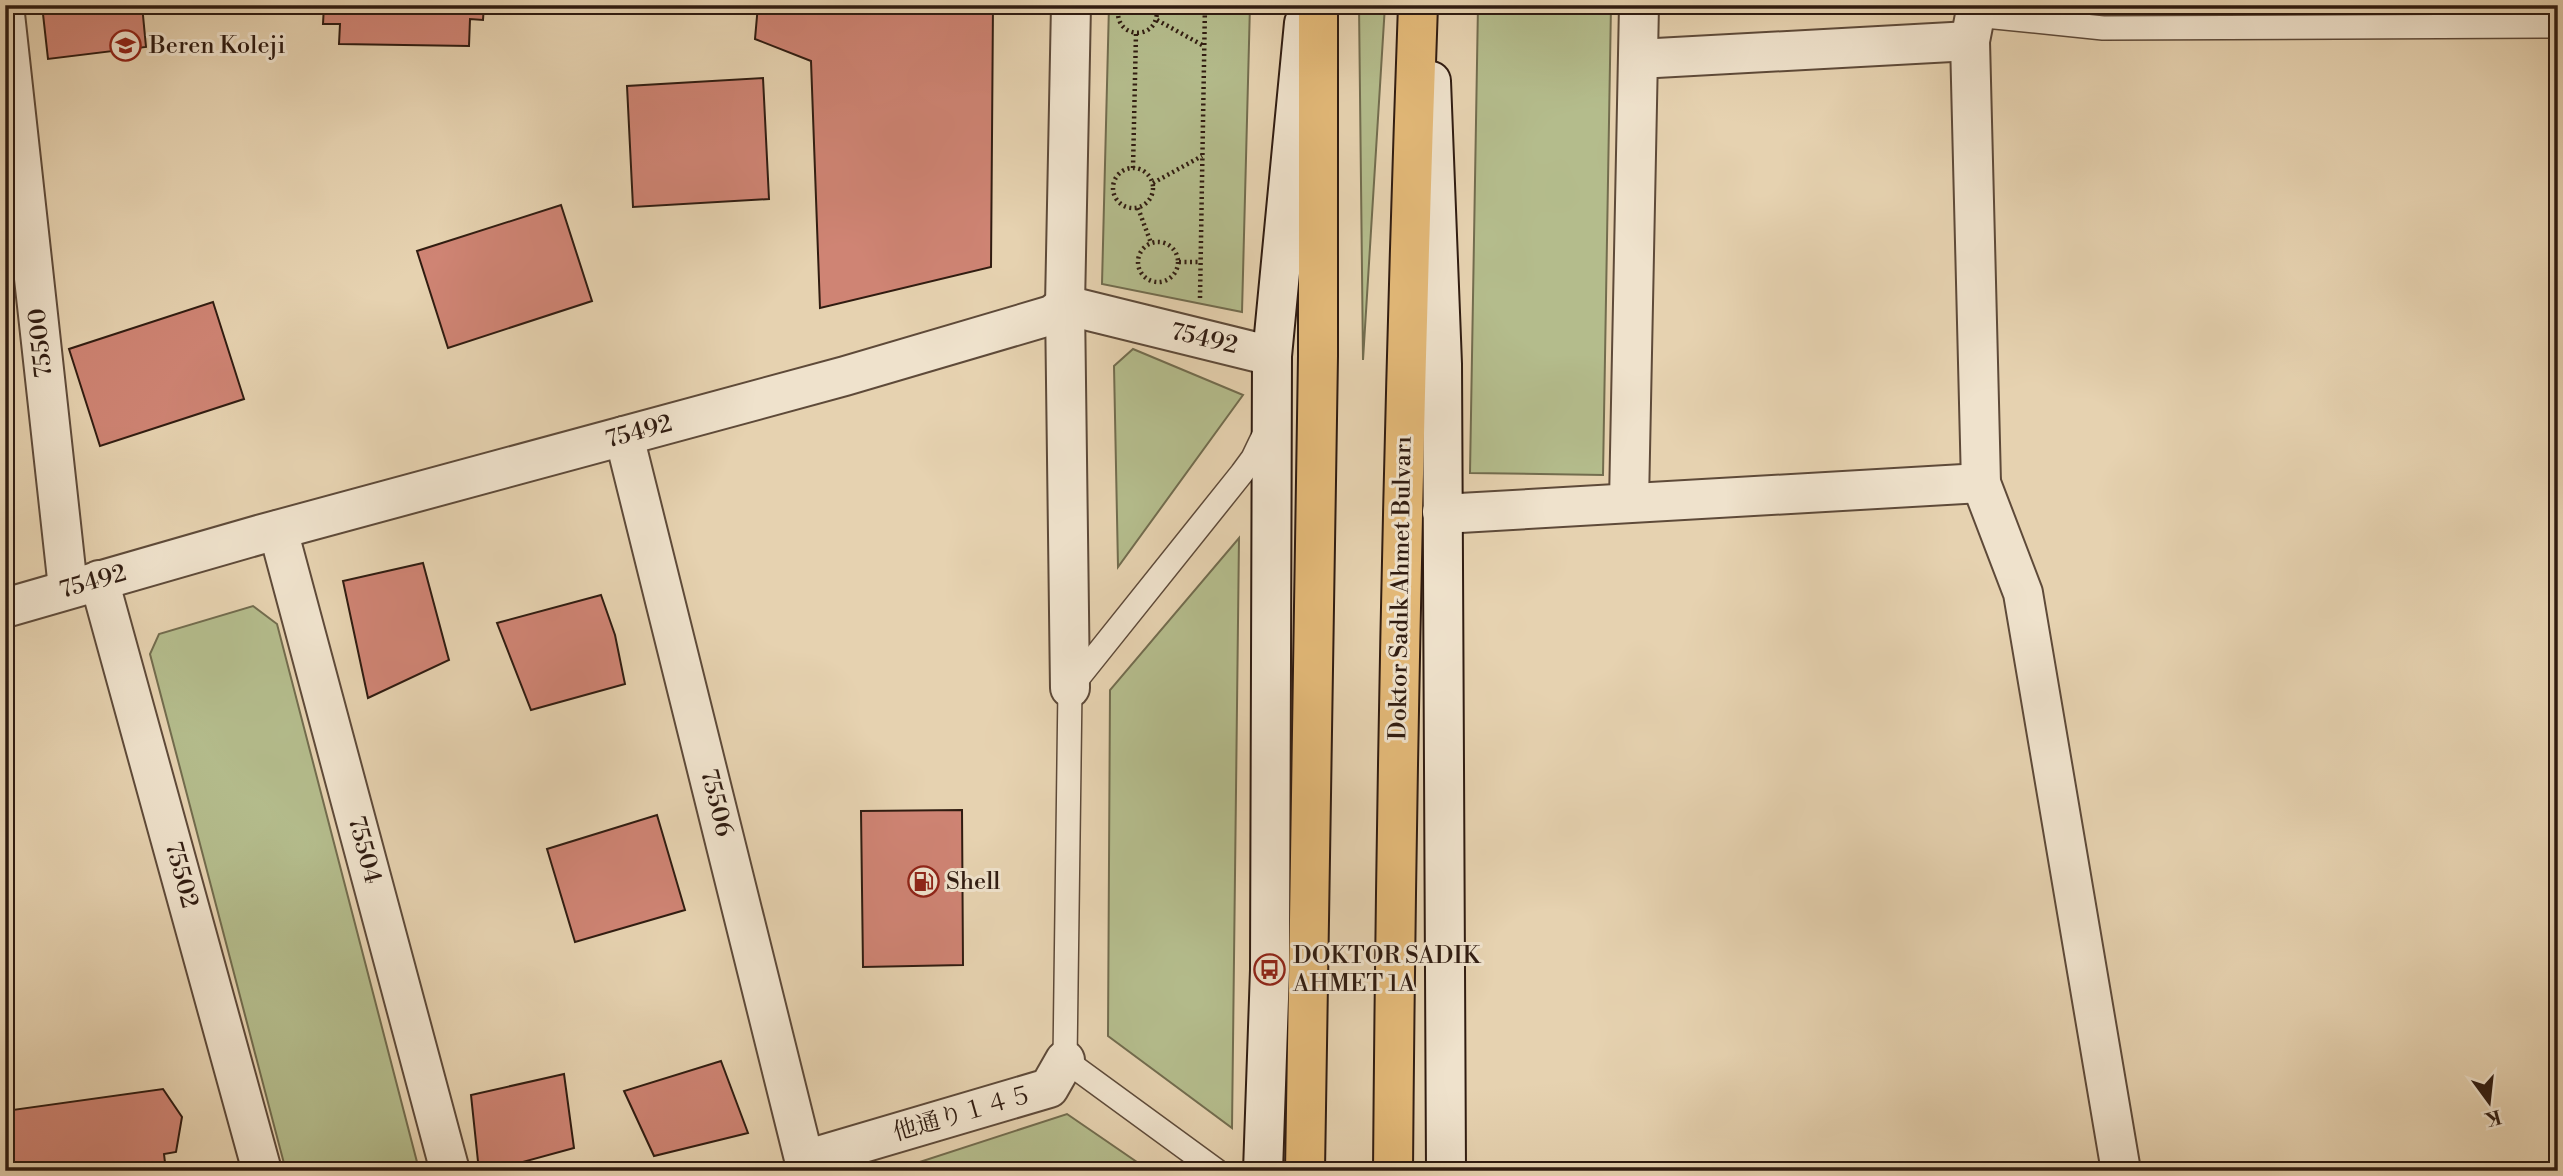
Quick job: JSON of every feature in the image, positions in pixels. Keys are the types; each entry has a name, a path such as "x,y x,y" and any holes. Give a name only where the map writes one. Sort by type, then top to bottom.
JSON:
{"main road":[{"path":"1305,1171 1318,356 1318,5"},
{"name":"Doktor Sadık Ahmet Bulvarı","path":"1393,1171 1405,364 1418,5"}],"street":[{"path":"1070,688 1065,305 1071,5"},
{"path":"1263,1171 1270,971 1272,356 1305,5"},
{"path":"1428,5 1442,364 1447,1171"},
{"path":"1629,502 1639,5"},
{"name":"75500","path":"5,15 84,584"},
{"path":"1638,59 1974,20 1981,483 2023,593 2121,1171"},
{"name":"75492","path":"5,608 278,530 845,376 1052,315 1065,305 1272,356"},
{"name":"75506","path":"624,436 806,1165"},
{"path":"1442,512 1981,483"},
{"name":"75504","path":"278,530 450,1171"},
{"name":"75502","path":"84,584 262,1171"},
{"name":"他通り１４５","path":"806,1165 1049,1088 1065,1060"}],"lane":[{"path":"1974,20 2103,28 2558,26"},
{"path":"1216,1171 1065,1060 1070,688 1253,458 1272,418"}],"path":[{"path":"1119,5 1117,16 1120,23 1124,28 1136,33 1149,30 1157,20 1156,5"},
{"path":"1200,302 1205,5"},
{"path":"1157,20 1204,46"},
{"path":"1133,168 1136,33"},
{"path":"1153,183 1202,156"},
{"path":"1133,168 1145,172 1153,183 1149,201 1138,208 1132,209 1119,204 1112,191 1115,178 1133,168"},
{"path":"1138,208 1151,243"},
{"path":"1158,241 1170,245 1179,262 1174,274 1164,282 1151,281 1140,272 1140,251 1151,243 1158,241"},
{"path":"1179,262 1201,262"}],"green space":[{"path":"1109,5 1250,5 1242,312 1102,284"},
{"path":"1359,5 1385,5 1363,360"},
{"path":"1478,5 1611,5 1603,475 1470,473"},
{"path":"1133,349 1243,395 1118,567 1114,366"},
{"path":"1239,538 1232,1128 1108,1036 1110,690"},
{"path":"253,606 277,624 417,1162 409,1171 286,1171 150,654 159,634"},
{"path":"1067,1114 1150,1171 892,1171"}],"building":[{"path":"42,5 142,5 146,47 48,59"},
{"path":"324,5 484,5 483,20 470,19 469,46 339,44 340,24 323,24"},
{"path":"758,5 993,5 991,267 820,308 811,61 755,39"},
{"path":"763,78 769,199 633,207 627,86"},
{"path":"561,205 592,301 448,348 417,251"},
{"path":"213,302 244,399 100,446 69,349"},
{"path":"423,563 449,660 368,698 343,581"},
{"path":"601,595 615,635 625,684 531,710 497,623"},
{"path":"962,810 963,965 863,967 861,811"},
{"path":"657,815 685,910 575,942 547,849"},
{"path":"721,1061 748,1133 654,1156 624,1091"},
{"path":"564,1074 574,1148 490,1171 479,1171 471,1095"},
{"path":"163,1089 182,1117 176,1152 164,1154 166,1171 5,1171 5,1111"}],"place":[{"name":"Beren Koleji","path":"126,46"},
{"name":"Shell","path":"923,882"},
{"name":"DOKTOR SADIK AHMET 1A","path":"1270,970"}]}
